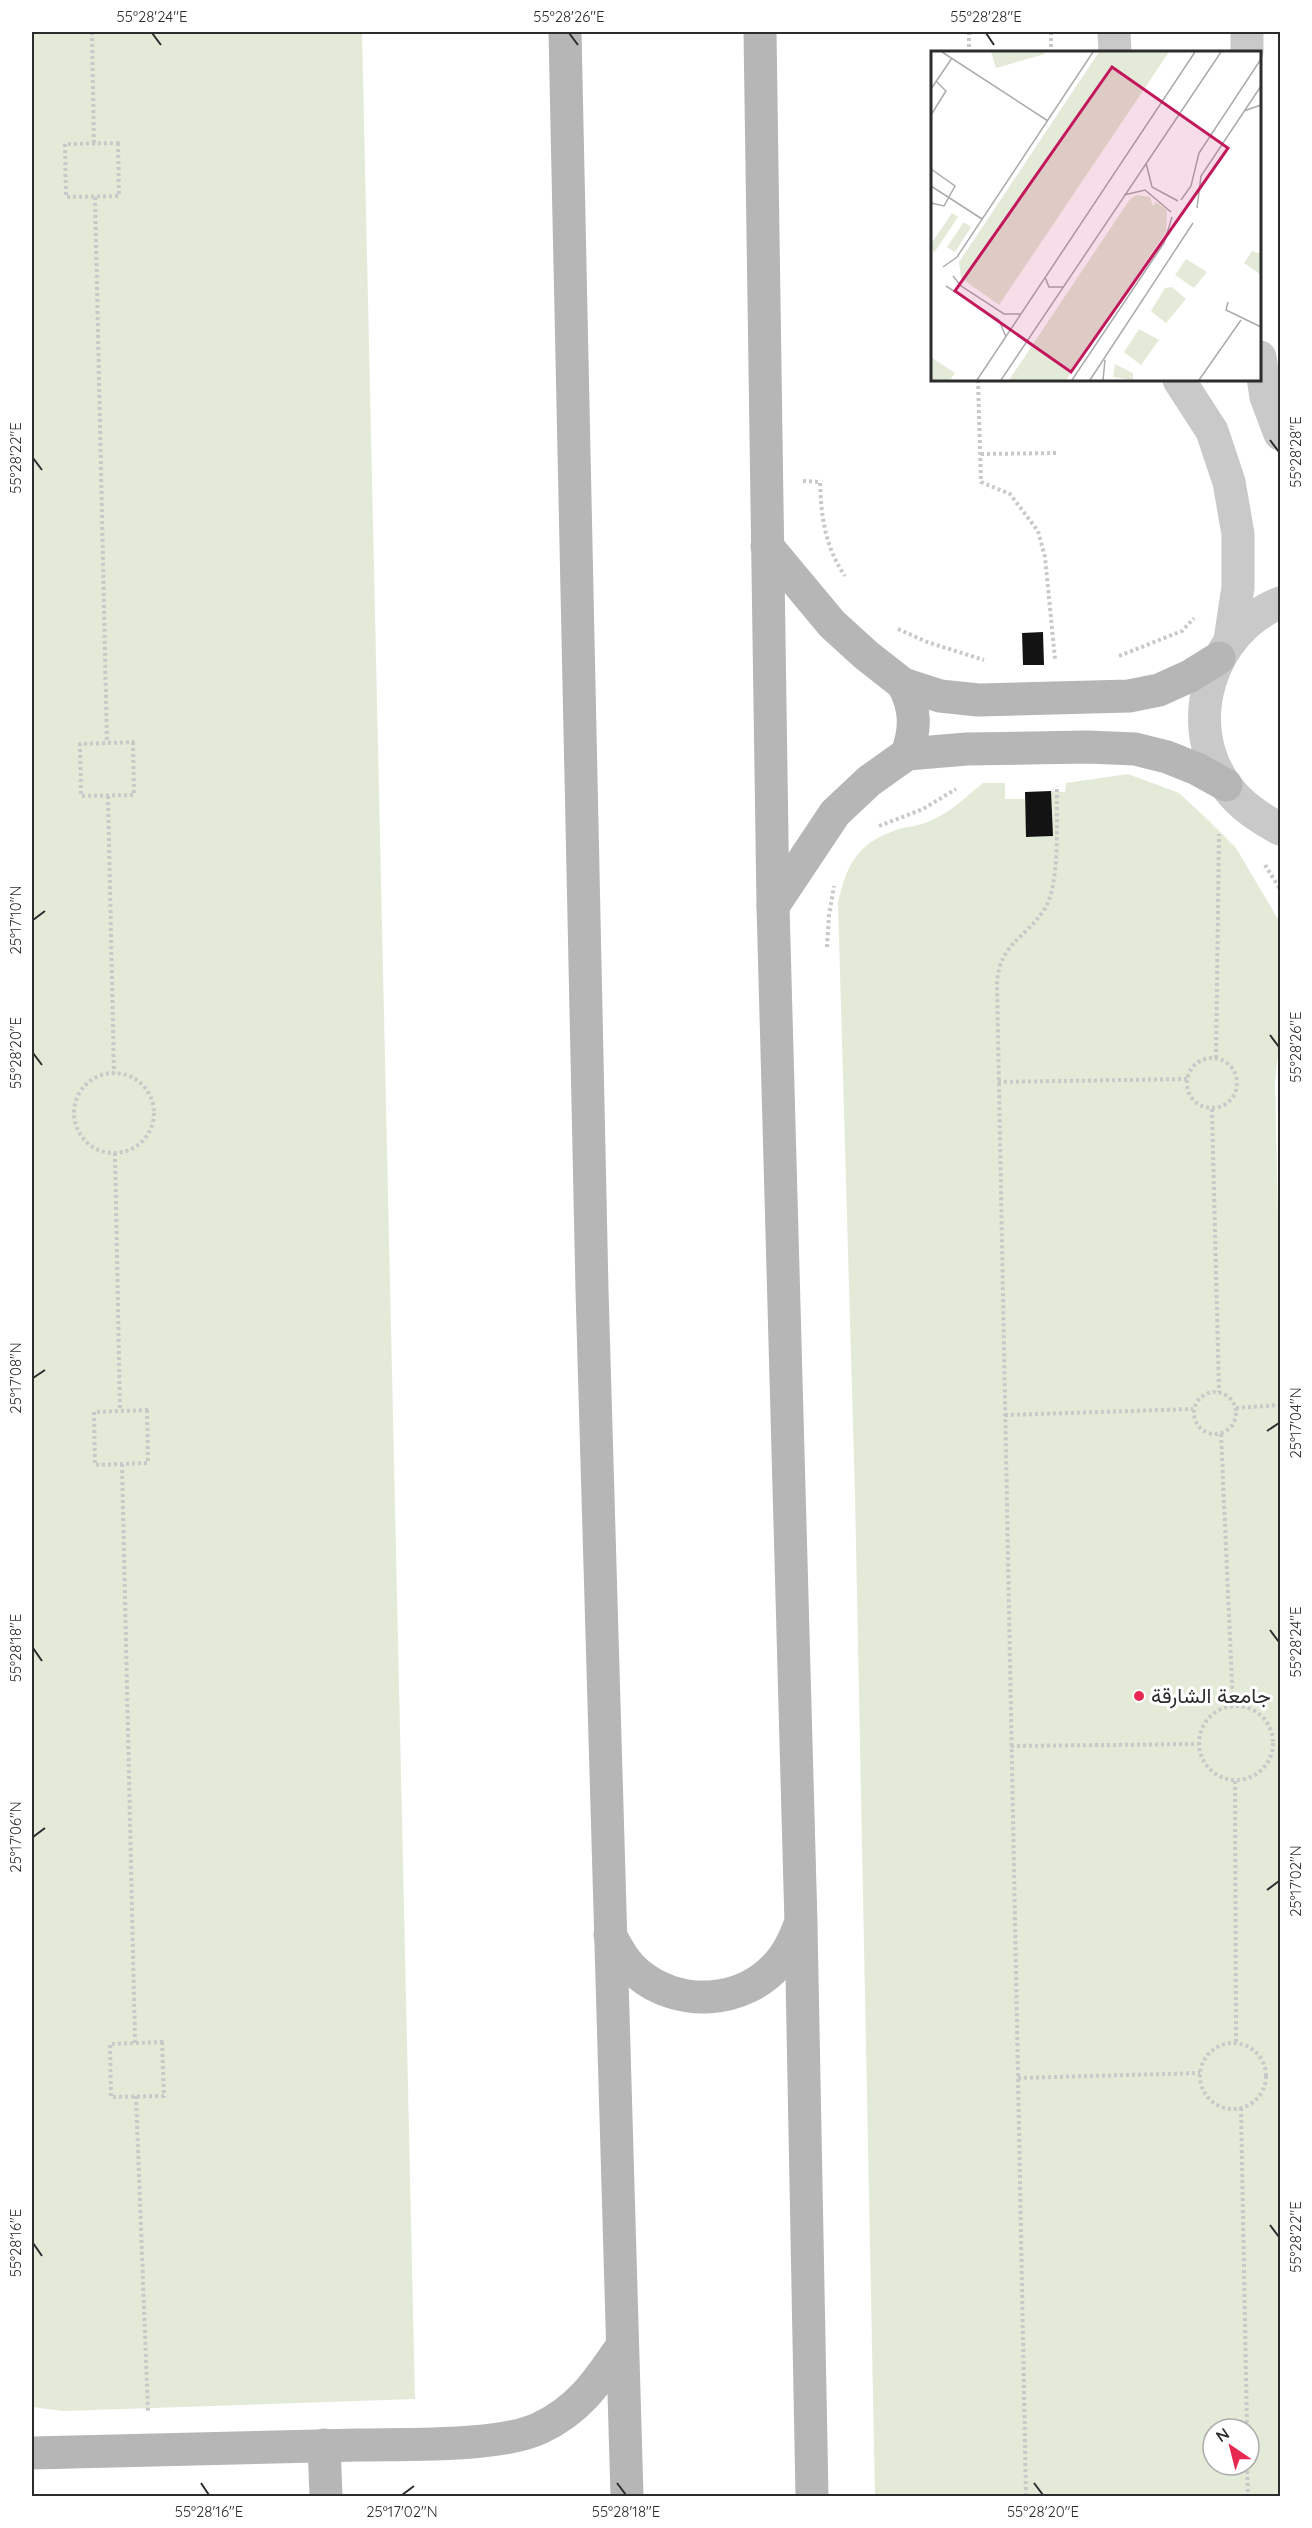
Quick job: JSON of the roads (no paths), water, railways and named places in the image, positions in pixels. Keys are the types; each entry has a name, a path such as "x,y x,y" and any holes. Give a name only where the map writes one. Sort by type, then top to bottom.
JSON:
{"street":[{"path":"565,32 592,1278 627,2496"},
{"path":"760,32 774,906 801,1924 812,2496"},
{"path":"1114,32 1115,51"},
{"path":"1247,32 1247,51"},
{"path":"1261,364 1266,398 1281,434"},
{"path":"1180,381 1212,431 1229,482 1238,534 1238,576 1225,649 1209,683 1204,710 1206,736 1213,762 1226,785"},
{"path":"767,546 832,624 866,655 903,684 940,696 958,699 1129,696 1160,690 1190,676 1225,649 1248,621 1281,603"},
{"path":"903,684 912,700 915,718 913,737 907,754"},
{"path":"1083,698 1087,747"},
{"path":"774,906 835,813 869,781 907,754 967,748 1087,747 1135,749 1167,757 1197,769 1226,785 1269,822 1272,854"},
{"path":"610,1935 621,1955 636,1972 655,1985 675,1994 698,1998 720,1996 742,1990 762,1979 779,1964 792,1945 801,1924"},
{"path":"32,2453 498,2439 538,2429 571,2410 594,2387 622,2346"},
{"path":"324,2445 326,2496"}],"place":[{"name":"جامعة الشارقة","path":"1139,1696"}]}
